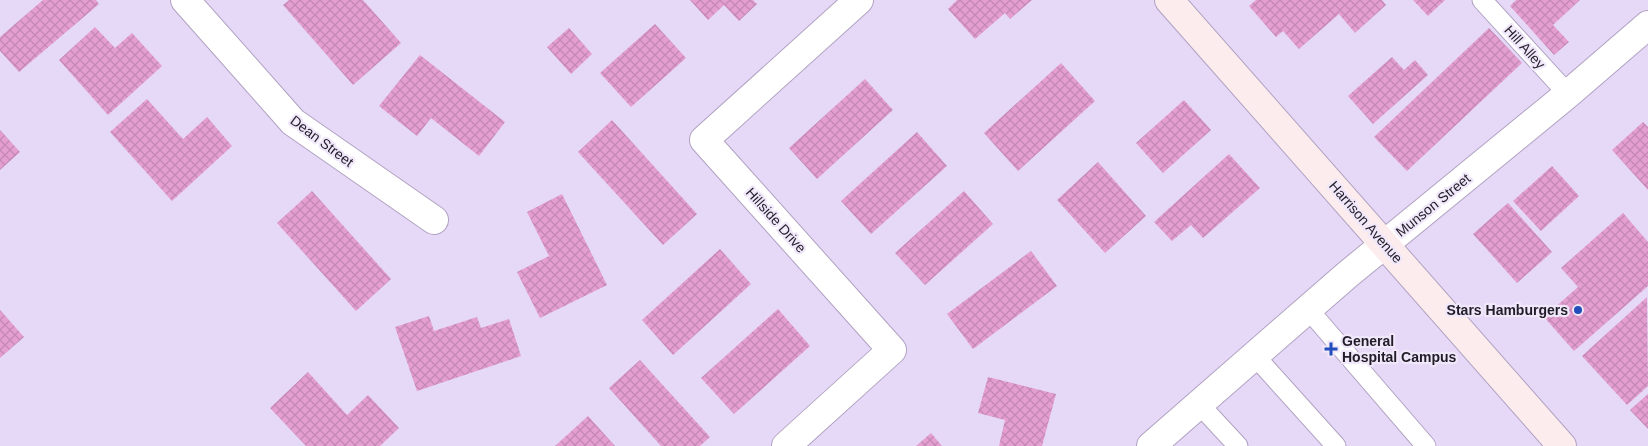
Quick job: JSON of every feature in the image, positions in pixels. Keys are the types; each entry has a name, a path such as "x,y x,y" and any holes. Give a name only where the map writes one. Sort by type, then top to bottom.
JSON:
{"main road":[{"name":"Harrison Avenue","path":"1169,0 1562,446"}],"street":[{"name":"Dean Street","path":"185,0 293,122 434,220"},
{"name":"Hillside Drive","path":"786,446 892,350 704,140 859,0"},
{"name":"Munson Street","path":"1151,446 1308,309 1568,94 1648,25"}],"lane":[{"name":"Hill Alley","path":"1482,0 1568,94"},
{"path":"1308,309 1426,446"},
{"path":"1254,355 1336,446"},
{"path":"1199,404 1238,446"}],"building":[{"path":"43,0 96,0 99,4 19,72 0,51 0,37"},
{"path":"289,0 363,0 401,43 353,85 283,5"},
{"path":"690,0 753,0 757,4 739,21 724,5 708,20"},
{"path":"957,0 1032,0 1010,19 1005,13 975,39 948,9"},
{"path":"1256,0 1382,0 1386,5 1355,33 1339,14 1299,49 1283,31 1276,37 1249,6"},
{"path":"1413,0 1445,0 1428,16"},
{"path":"1516,0 1580,0 1553,25 1569,42 1554,55 1510,6"},
{"path":"655,24 686,58 631,107 600,73"},
{"path":"95,27 115,48 132,33 162,66 108,115 59,60"},
{"path":"569,28 592,54 571,74 547,47"},
{"path":"1489,28 1522,63 1407,171 1374,137"},
{"path":"420,55 505,122 479,156 431,118 417,136 379,106"},
{"path":"1392,57 1404,70 1415,60 1428,75 1373,124 1348,96"},
{"path":"1061,63 1095,101 1018,171 984,133"},
{"path":"865,79 893,110 817,179 789,148"},
{"path":"147,99 183,139 207,117 232,146 172,201 110,132"},
{"path":"1184,100 1211,130 1163,173 1136,143"},
{"path":"612,120 697,214 663,245 578,152"},
{"path":"1643,122 1648,127 1648,190 1612,150"},
{"path":"0,130 20,152 0,170"},
{"path":"917,132 947,166 871,234 841,201"},
{"path":"1229,154 1260,188 1203,238 1191,225 1172,241 1154,222"},
{"path":"1098,162 1146,216 1105,253 1057,200"},
{"path":"1552,166 1579,196 1541,231 1513,201"},
{"path":"312,191 391,279 356,311 277,223"},
{"path":"964,191 993,224 925,285 895,253"},
{"path":"562,194 607,285 540,318 517,272 549,256 527,212"},
{"path":"1508,203 1552,252 1517,283 1473,234"},
{"path":"1623,213 1648,242 1648,286 1574,351 1544,317 1578,287 1561,268"},
{"path":"720,249 751,284 673,355 642,320"},
{"path":"1031,251 1057,286 973,349 947,314"},
{"path":"1647,297 1648,386 1627,405 1582,356"},
{"path":"778,309 810,346 734,414 701,378"},
{"path":"0,310 24,337 0,358"},
{"path":"429,316 434,331 477,317 481,328 509,319 521,356 417,391 395,327"},
{"path":"640,360 710,437 700,446 661,446 609,388"},
{"path":"308,372 347,415 368,395 399,428 380,446 306,446 270,408"},
{"path":"988,377 1056,394 1042,446 999,446 1005,420 978,413"},
{"path":"1648,394 1648,429 1630,410"},
{"path":"588,416 615,446 555,446"},
{"path":"931,433 942,446 916,446"}],"place":[{"name":"Stars Hamburgers","path":"1578,310"},
{"name":"General Hospital Campus","path":"1331,349"}]}
